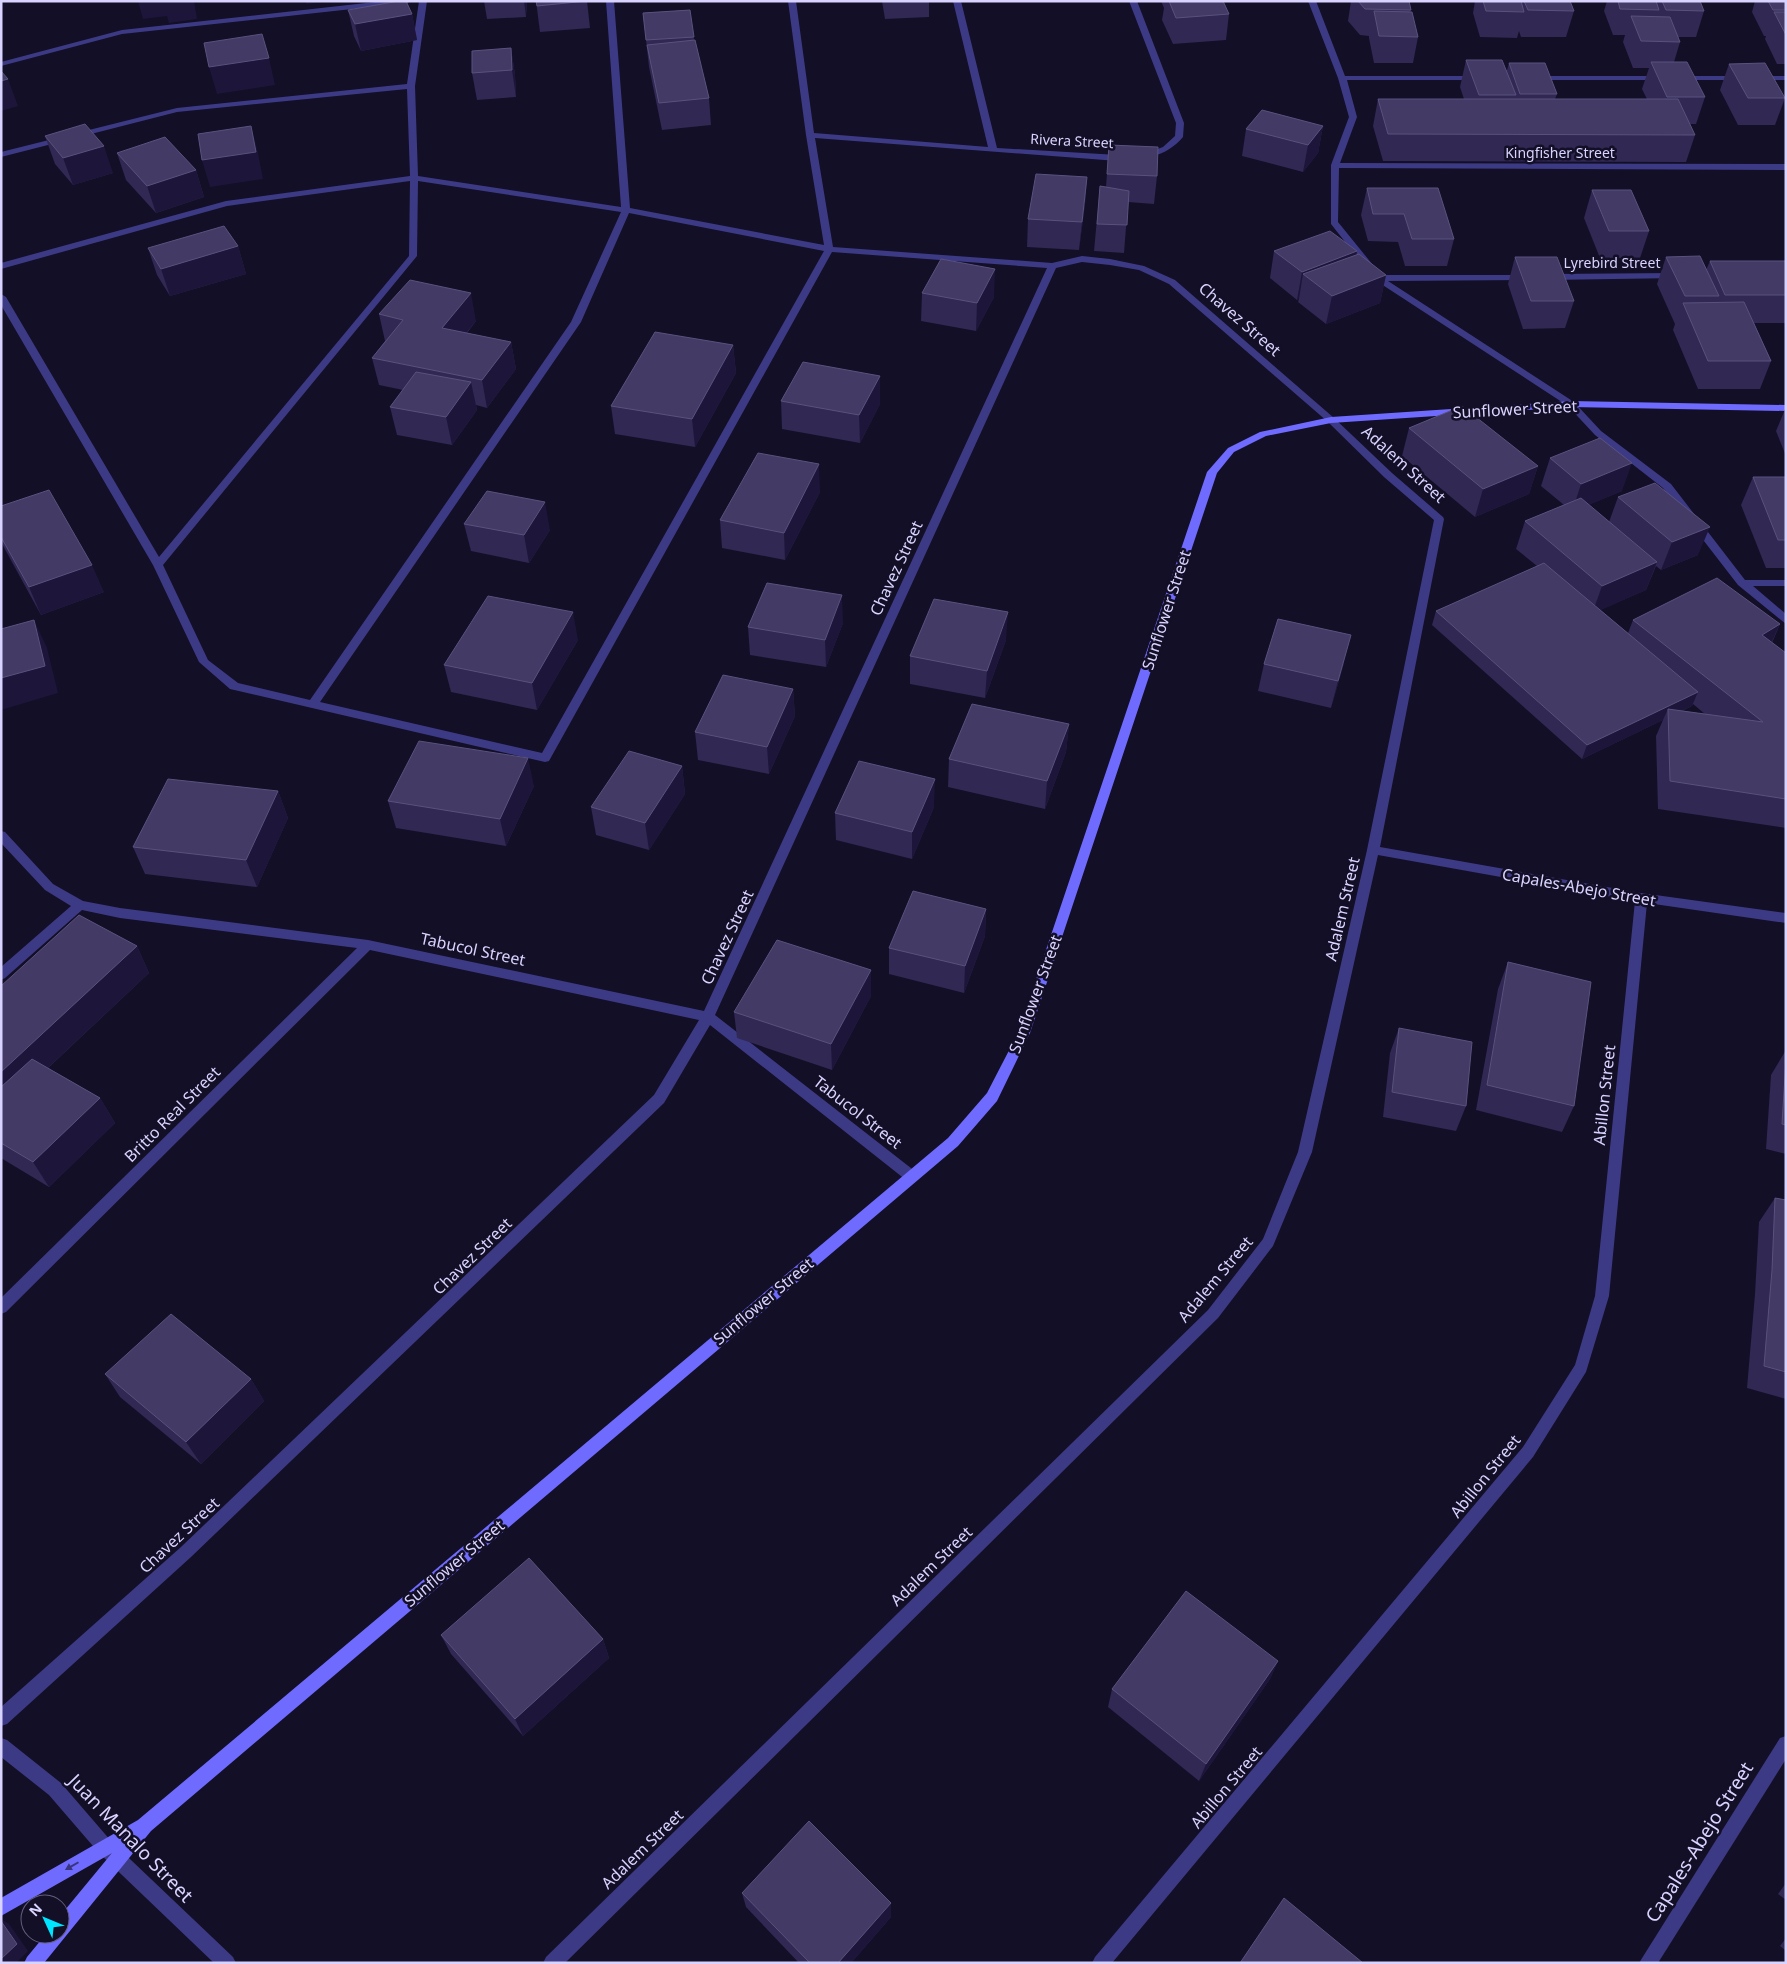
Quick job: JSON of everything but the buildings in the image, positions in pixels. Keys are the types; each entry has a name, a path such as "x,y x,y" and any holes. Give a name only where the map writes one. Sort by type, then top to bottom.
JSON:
{"main road":[{"name":"Sunflower Street","path":"1,1908 111,1852 144,1825 910,1176 953,1142 992,1097 1024,1033 1212,472 1231,450 1263,434 1331,420 1571,404 1786,408"},
{"name":"Sunflower Street","path":"70,1915 111,1852"},
{"path":"34,1963 48,1944"}],"street":[{"path":"1,64 122,32 407,1"},
{"path":"158,565 414,256 411,86 423,1"},
{"path":"313,704 576,322 626,210 610,1"},
{"path":"1,297 158,565 204,662 234,686 545,758 829,249 810,135 792,1"},
{"path":"957,1 993,150"},
{"name":"Rivera Street","path":"810,135 1118,158 1145,156 1166,149 1179,137 1180,124 1133,1"},
{"path":"1312,1 1342,78 1353,117 1335,165 1334,222 1378,278 1571,404 1598,433 1667,486 1742,583 1786,620"},
{"path":"1342,78 1490,78"},
{"path":"1520,78 1786,78"},
{"path":"1,155 177,110 411,86"},
{"name":"Kingfisher Street","path":"1335,165 1786,168"},
{"path":"1,266 226,204 414,178 626,210 829,249 1052,266"},
{"name":"Chavez Street","path":"1,1718 186,1552 660,1099 708,1017 1052,266 1082,259 1110,262 1141,268 1172,282 1331,420"},
{"name":"Lyrebird Street","path":"1378,278 1686,276"},
{"name":"Adalem Street","path":"552,1963 1213,1314 1268,1242 1305,1152 1373,850 1439,519 1388,475 1331,420"},
{"path":"1742,583 1786,583"},
{"name":"Tabucol Street","path":"1,835 49,887 80,905 120,913 368,944 708,1017 910,1176"},
{"name":"Capales-Abejo Street","path":"1373,850 1641,898 1786,918"},
{"name":"Abillon Street","path":"1101,1963 1528,1452 1581,1367 1602,1296 1641,898"},
{"path":"1,975 80,905"},
{"name":"Britto Real Street","path":"1,1308 368,944"},
{"name":"Capales-Abejo Street","path":"1648,1963 1786,1744"},
{"name":"Juan Manalo Street","path":"1,1746 55,1789 111,1852 227,1963"}]}
